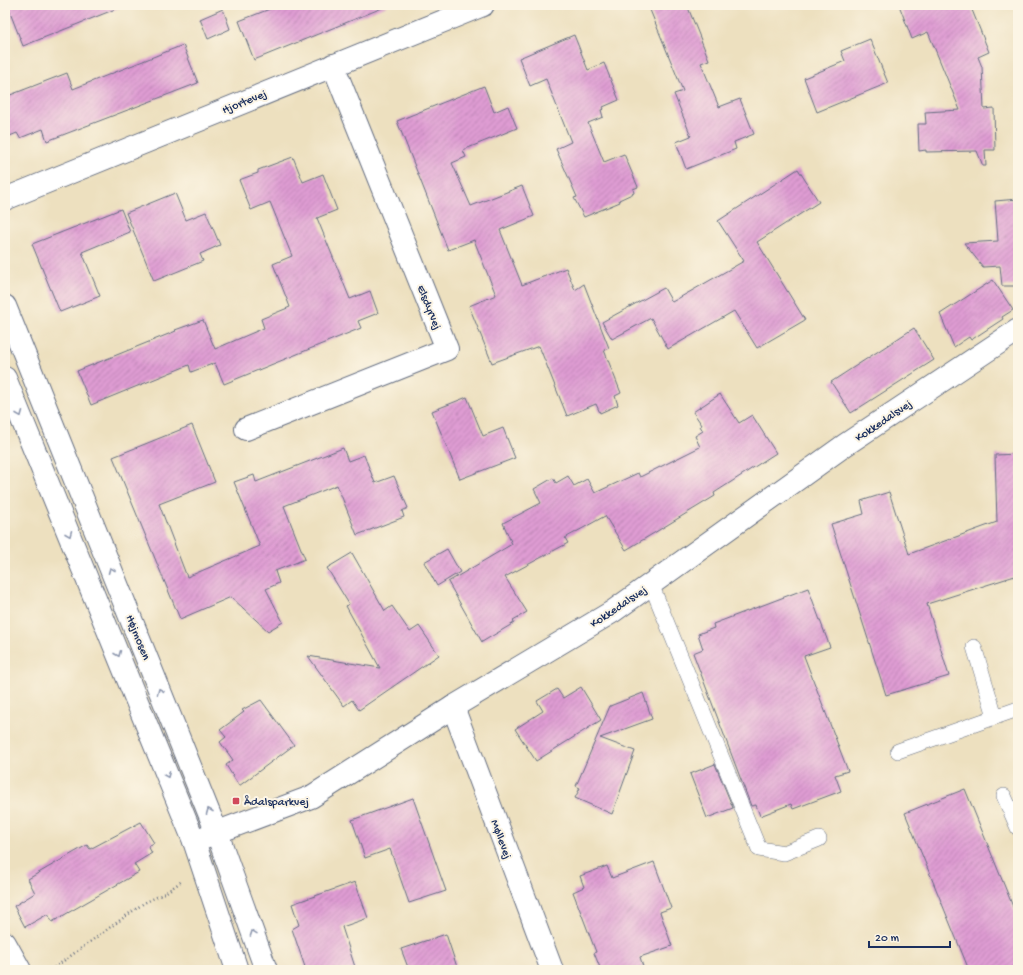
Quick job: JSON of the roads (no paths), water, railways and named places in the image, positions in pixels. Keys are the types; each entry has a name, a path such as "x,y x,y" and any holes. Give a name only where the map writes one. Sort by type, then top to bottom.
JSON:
{"street":[{"name":"Hjortevej","path":"5,199 483,5"},
{"name":"Elsdyrvej","path":"246,429 447,349 333,65"},
{"name":"Højmosen","path":"5,306 218,833 266,970"},
{"name":"Kokkedalsvej","path":"194,841 311,797 454,707 612,612 845,445 1018,330"},
{"path":"5,378 194,841 237,970"},
{"name":"Møllevej","path":"454,707 552,970"},
{"path":"5,943 20,970"}],"lane":[{"path":"651,584 758,849 784,853 819,839"},
{"path":"974,647 995,716"},
{"path":"898,751 1018,709"},
{"path":"1004,796 1018,828"}],"place":[{"name":"Ådalsparkvej","path":"236,801"}]}
